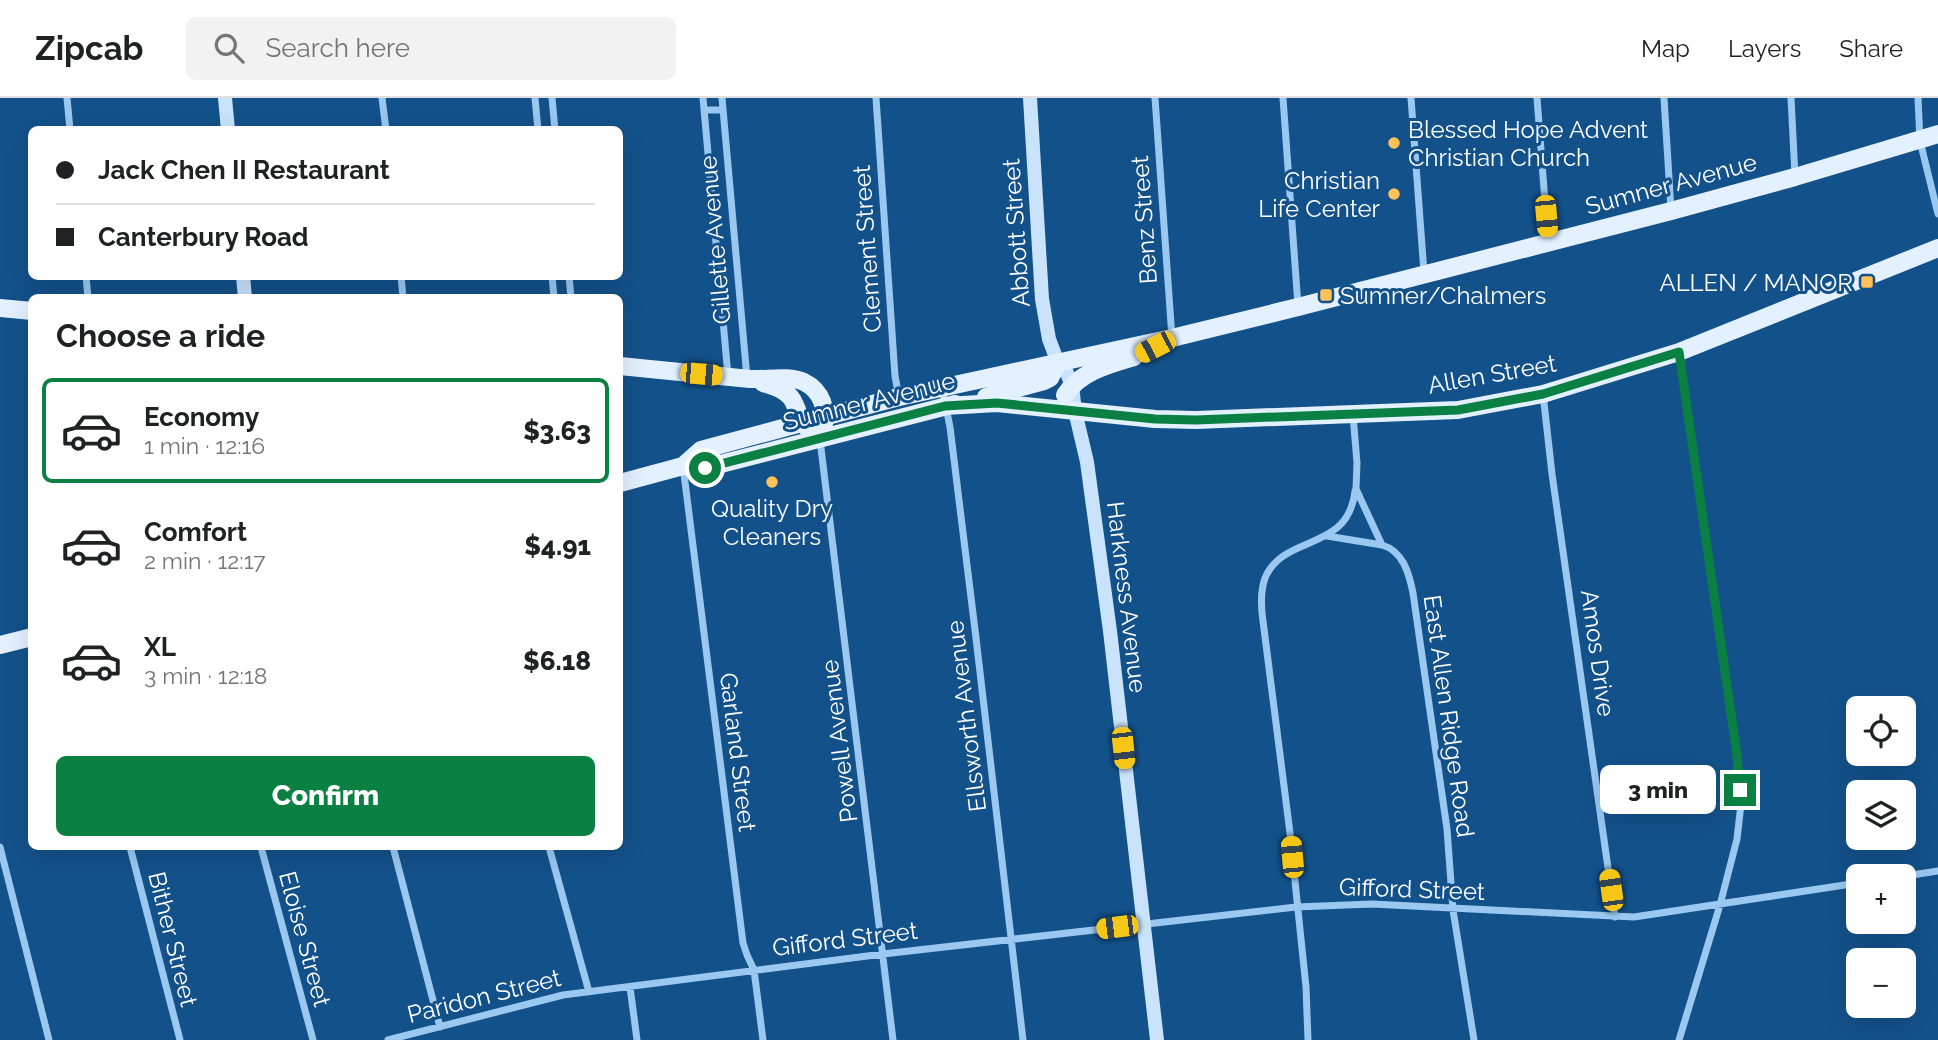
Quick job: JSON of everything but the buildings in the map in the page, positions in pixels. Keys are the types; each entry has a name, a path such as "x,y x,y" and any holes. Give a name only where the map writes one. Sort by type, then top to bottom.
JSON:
{"main road":[{"path":"225,98 228,126"},
{"name":"Abbott Street","path":"1030,98 1042,299 1049,339 1058,363 1067,373 1068,390"},
{"name":"Sumner Avenue","path":"683,466 701,450 826,416 1298,307 1671,211 1938,134"},
{"name":"Allen Street","path":"945,406 997,403 1155,419 1196,420 1458,410 1543,394 1679,352 1938,248"},
{"path":"0,308 28,311"},
{"name":"Sumner Avenue","path":"1068,390 1095,371 1138,356 1172,338"},
{"name":"Sumner Avenue","path":"623,482 683,466 705,468 1004,393 1044,381 1050,377 1058,363"},
{"path":"623,366 803,382 819,395 826,416 820,438 800,423 794,402 787,394 779,388 750,379"},
{"name":"Harkness Avenue","path":"1068,390 1087,462 1110,631 1157,1040"},
{"path":"0,645 28,638"}],"street":[{"path":"67,98 70,126"},
{"path":"382,98 386,126"},
{"path":"535,98 538,126"},
{"path":"552,98 555,126"},
{"name":"Gillette Avenue","path":"703,98 728,376"},
{"name":"Gillette Avenue","path":"722,98 750,379"},
{"name":"Clement Street","path":"876,98 895,376 899,397"},
{"name":"Benz Street","path":"1155,98 1172,338"},
{"path":"1283,98 1298,307"},
{"path":"1411,98 1424,273"},
{"path":"1537,98 1549,241"},
{"path":"1664,98 1671,211"},
{"path":"1791,98 1795,177"},
{"path":"1918,98 1920,141 1938,214"},
{"path":"704,110 723,110"},
{"path":"1679,352 1740,790 1737,839 1679,1040"},
{"name":"Ellsworth Avenue","path":"942,388 950,426 975,625 1023,1040"},
{"name":"Amos Drive","path":"1543,394 1615,916"},
{"name":"East Allen Ridge Road","path":"1353,414 1356,489 1382,545 1392,549 1406,568 1413,593 1447,829 1452,910 1474,1040"},
{"name":"Powell Avenue","path":"820,438 893,1040"},
{"name":"Garland Street","path":"683,466 743,943 754,970 763,1040"},
{"path":"1308,1040 1306,987 1290,833 1262,621 1261,593 1268,573 1276,563 1296,549 1337,529 1349,514 1356,489"},
{"path":"1326,536 1382,545"},
{"path":"0,847 50,1040"},
{"name":"Bither Street","path":"131,850 180,1040"},
{"name":"Eloise Street","path":"262,850 313,1040"},
{"path":"394,850 440,1027"},
{"path":"550,850 589,992"},
{"path":"1916,874 1938,871"},
{"name":"Gifford Street","path":"589,992 883,954 1296,906 1373,904 1634,918 1846,885"},
{"path":"630,987 637,1040"},
{"name":"Paridon Street","path":"388,1040 550,998 589,992"}],"place":[{"name":"Blessed Hope Advent Christian Church","path":"1394,143"},
{"name":"Christian Life Center","path":"1394,194"},
{"name":"ALLEN / MANOR","path":"1867,282"},
{"name":"Sumner/Chalmers","path":"1326,295"},
{"name":"Quality Dry Cleaners","path":"772,482"}],"route":[{"path":"705,468 945,406 997,403 1155,419 1196,420 1458,410 1543,394 1679,352 1710,557 1740,790"}]}
